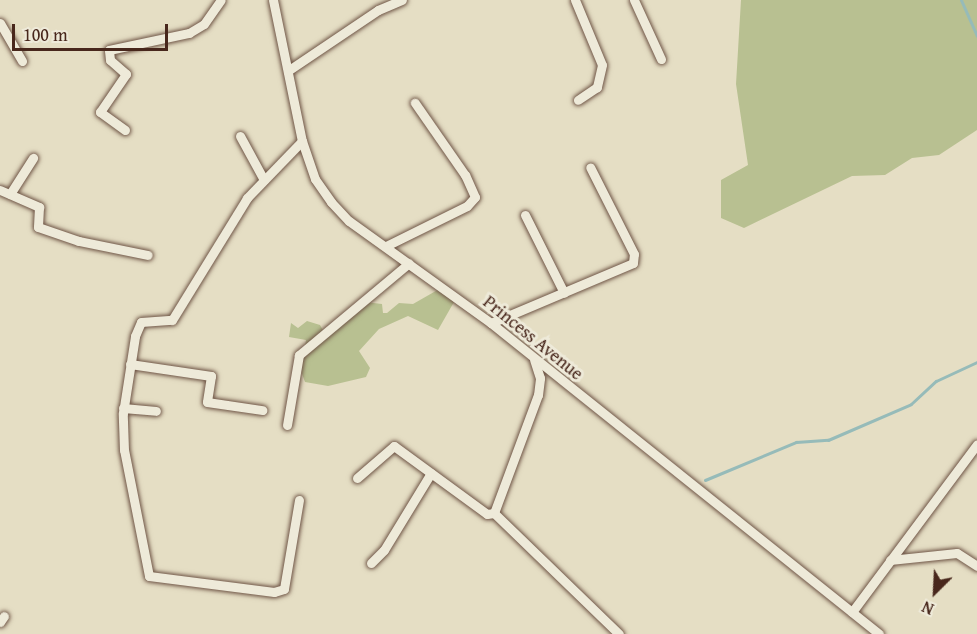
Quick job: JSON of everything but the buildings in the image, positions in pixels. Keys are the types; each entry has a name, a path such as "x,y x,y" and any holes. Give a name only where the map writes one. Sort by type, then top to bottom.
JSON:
{"street":[{"path":"125,130 100,112 126,74 110,60 109,50 189,33 204,24 221,0"},
{"name":"Princess Avenue","path":"273,0 302,141 310,168 326,196 349,221 491,322 534,360 879,634"},
{"path":"289,70 378,10 402,0"},
{"path":"575,0 602,65 597,87 578,100"},
{"path":"634,0 661,58"},
{"path":"0,23 22,61"},
{"path":"386,246 467,206 475,197 465,175 415,103"},
{"path":"240,136 264,180"},
{"path":"298,500 284,589 274,592 149,576 124,450 123,408 130,364 141,322 172,320 247,198 302,141"},
{"path":"10,194 33,158"},
{"path":"491,322 630,266 635,260 590,167"},
{"path":"0,190 39,207 38,226 79,241 148,255"},
{"path":"525,215 564,293"},
{"path":"287,425 299,355 410,263"},
{"path":"494,513 538,395 540,378 534,360"},
{"path":"130,364 211,376 207,402 262,410"},
{"path":"123,408 156,411"},
{"path":"852,612 977,444"},
{"path":"357,478 394,446 487,514 494,513"},
{"path":"370,563 384,550 431,473"},
{"path":"494,513 619,634"},
{"path":"890,560 957,553 977,566"}],"green space":[{"path":"741,0 977,0 977,130 939,155 912,158 885,175 852,176 744,228 721,218 721,180 748,165 736,84"},
{"path":"441,288 454,302 438,330 408,316 379,329 359,351 370,368 366,377 328,386 305,382 301,371 306,340 289,337 291,323 298,328 307,321 320,325 324,332 365,302 382,304 383,313 387,313 399,303 413,304"}],"waterway":[{"path":"961,0 977,36"},
{"path":"705,480 796,442 828,440 911,404 936,381 977,362"}]}
